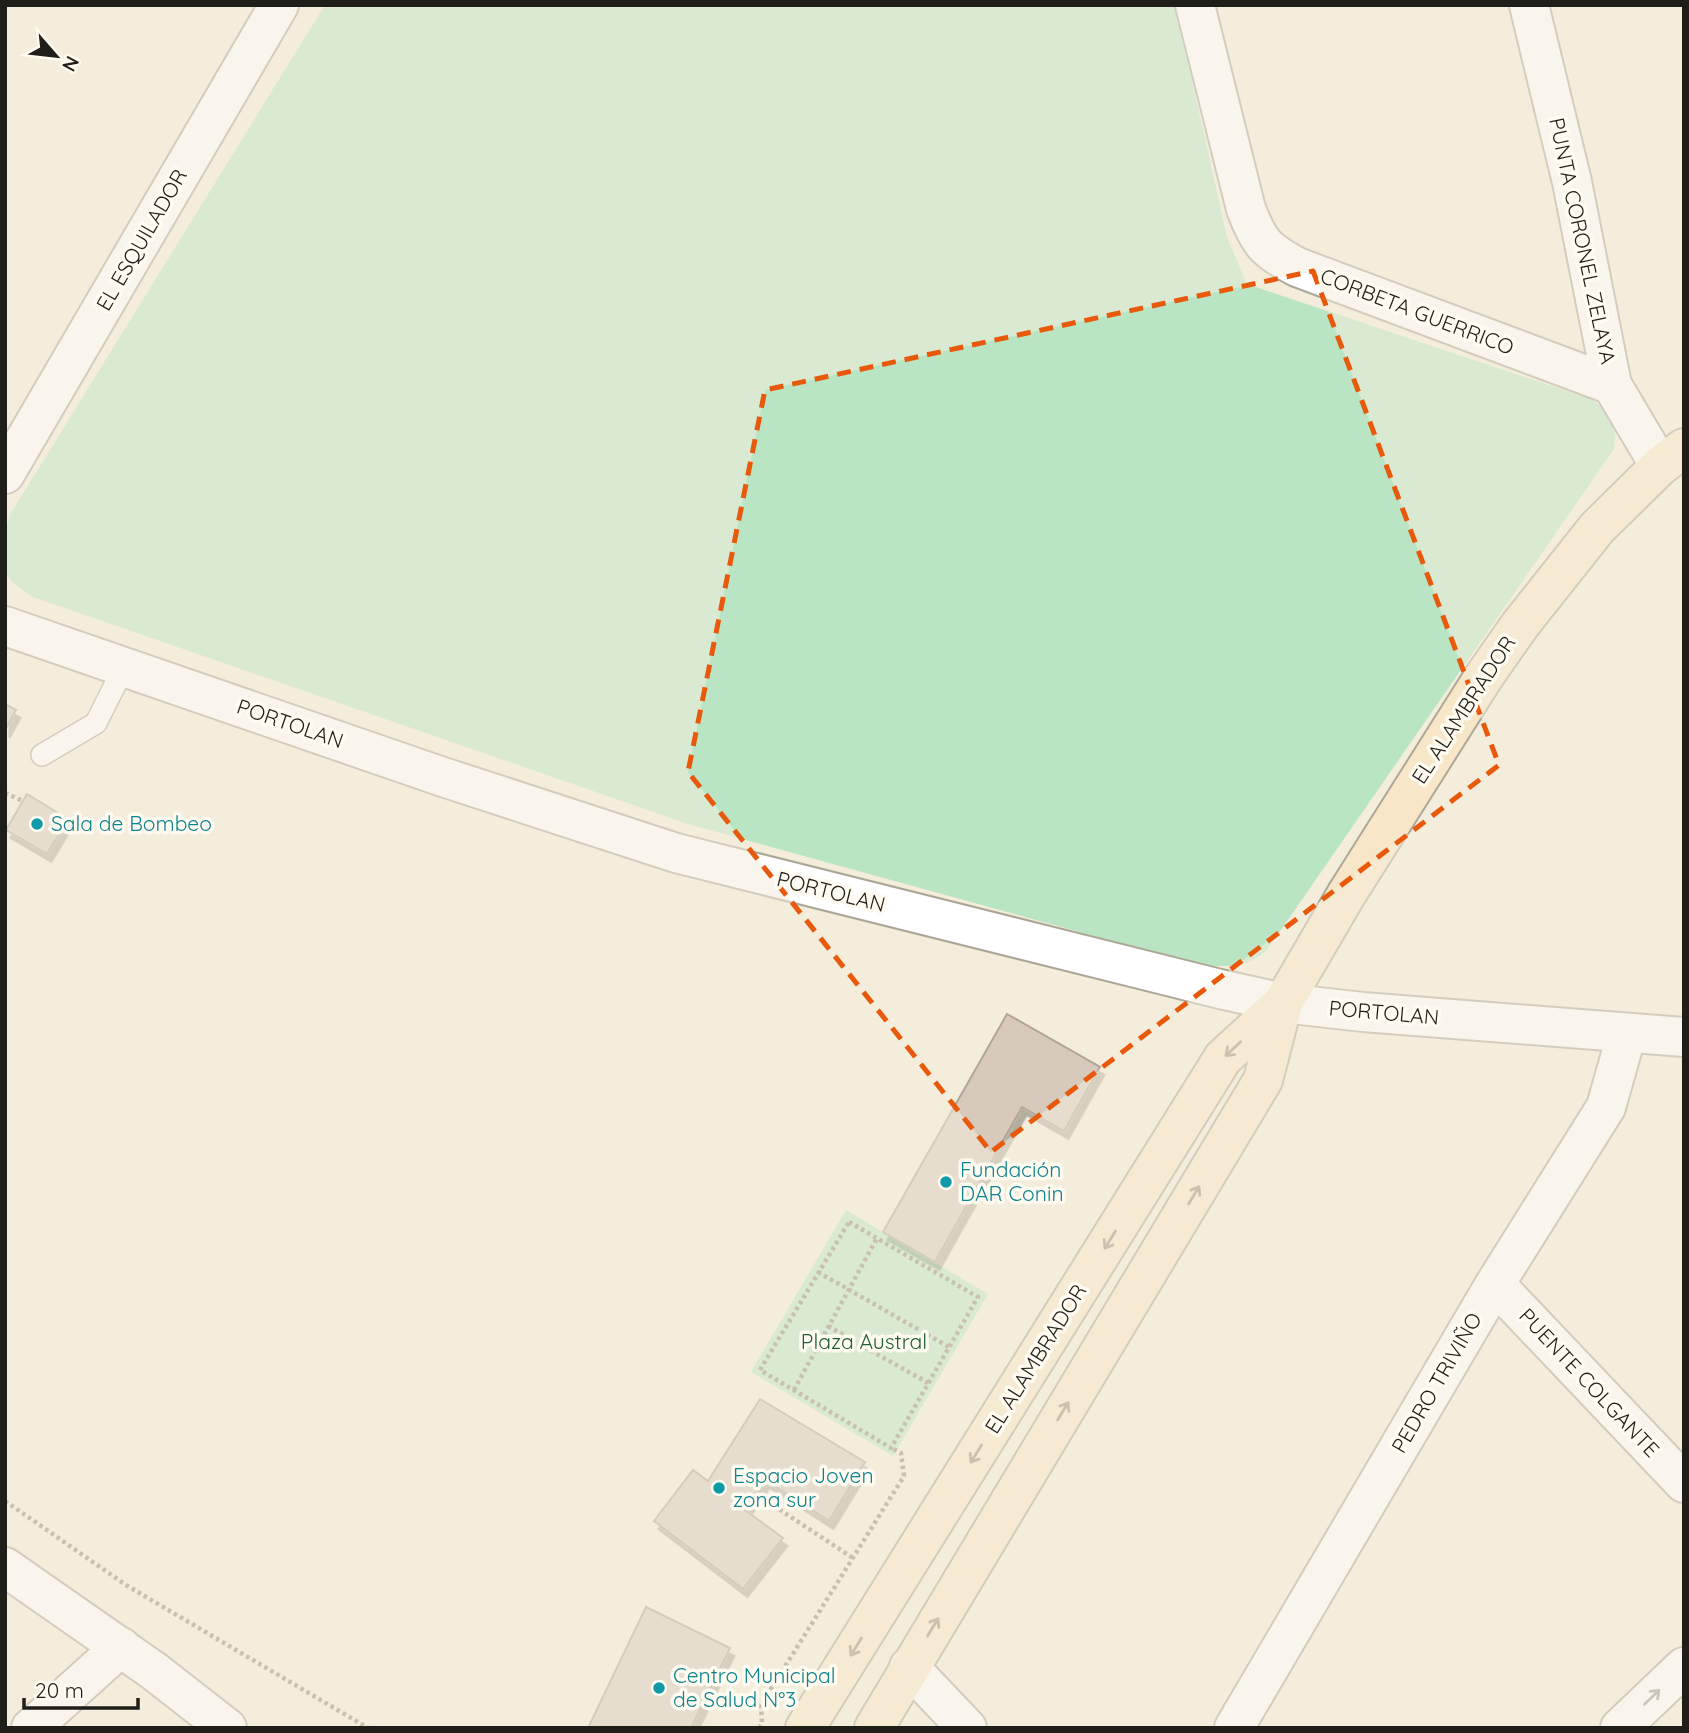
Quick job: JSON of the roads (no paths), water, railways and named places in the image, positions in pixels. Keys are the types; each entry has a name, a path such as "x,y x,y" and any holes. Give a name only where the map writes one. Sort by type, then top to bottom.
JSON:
{"main road":[{"name":"EL ALAMBRADOR","path":"805,1728 1223,1058 1283,1003 1441,742 1520,625 1597,528 1672,457"},
{"name":"EL ALAMBRADOR","path":"874,1728 1263,1080 1283,1003"}],"street":[{"name":"EL ESQUILADOR","path":"5,474 279,5"},
{"name":"CORBETA GUERRICO","path":"1195,5 1246,209 1256,235 1272,254 1297,267 1612,385"},
{"name":"PUNTA CORONEL ZELAYA","path":"1529,5 1572,182 1612,385 1672,457"},
{"name":"PORTOLAN","path":"5,626 443,777 676,853 1283,1003 1684,1037"},
{"name":"PEDRO TRIVIÑO","path":"1234,1728 1495,1284 1606,1107 1627,1033"},
{"name":"PUENTE COLGANTE","path":"1495,1284 1684,1483"},
{"path":"5,1567 155,1671 227,1728"},
{"path":"32,1728 121,1647"},
{"path":"909,1667 967,1728"},
{"path":"1620,1728 1684,1667"},
{"path":"155,1671 257,1728"}],"lane":[{"path":"41,755 96,723 124,667"}],"place":[{"name":"Sala de Bombeo","path":"37,824"},
{"name":"Fundación DAR Conin","path":"946,1182"},
{"name":"Espacio Joven zona sur","path":"719,1488"},
{"name":"Centro Municipal de Salud N°3","path":"659,1688"}],"park label":[{"name":"Plaza Austral","path":"864,1342"}]}
